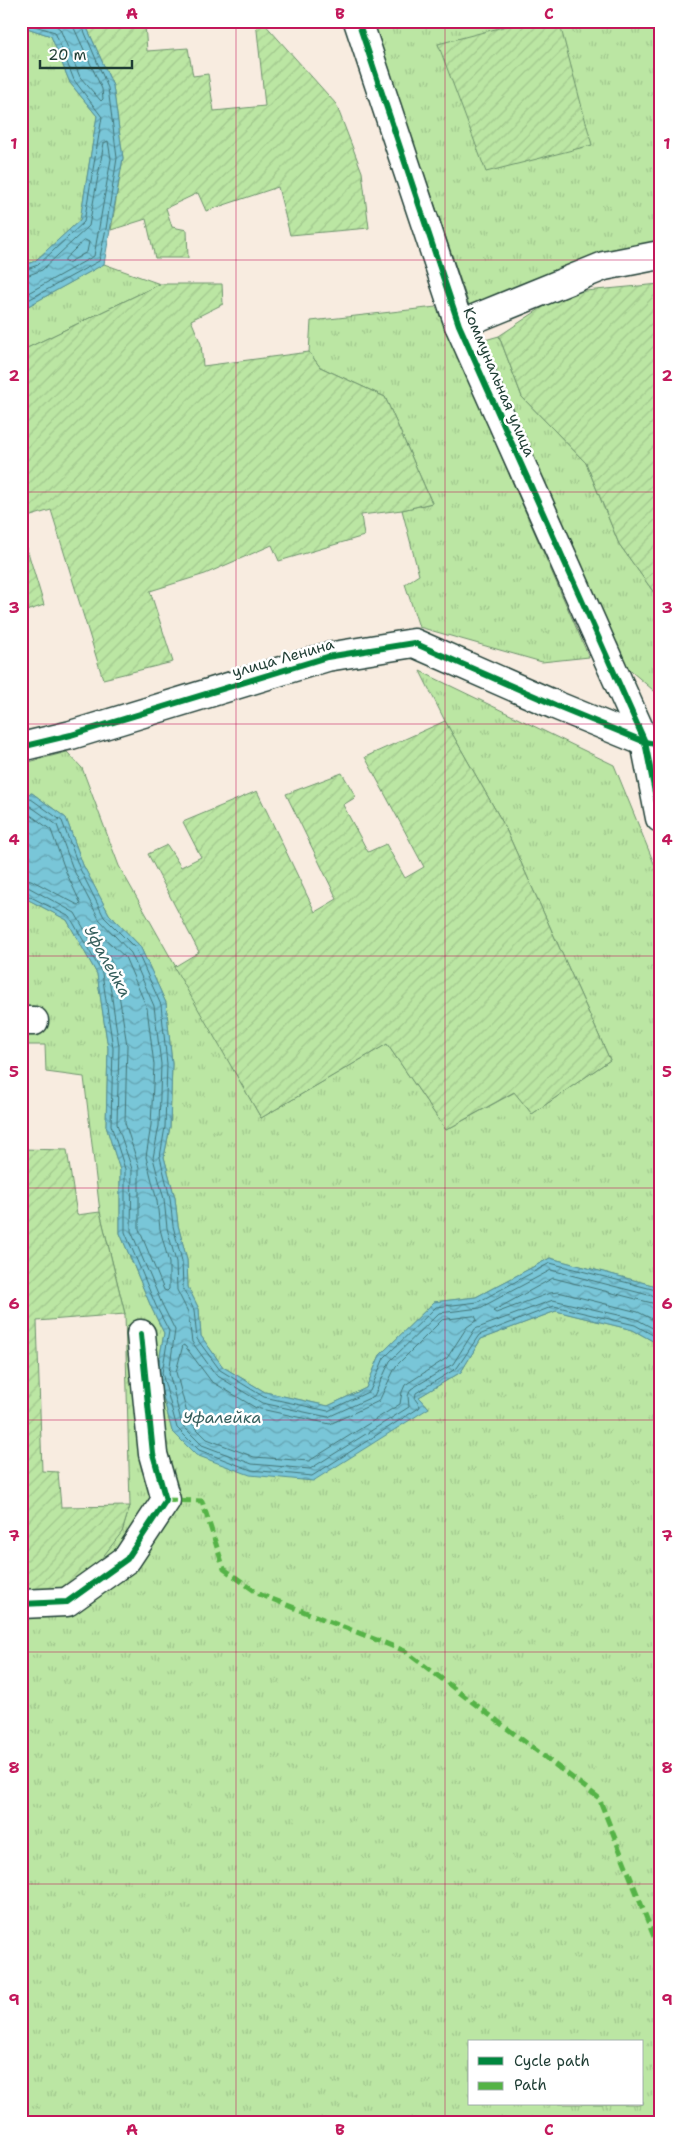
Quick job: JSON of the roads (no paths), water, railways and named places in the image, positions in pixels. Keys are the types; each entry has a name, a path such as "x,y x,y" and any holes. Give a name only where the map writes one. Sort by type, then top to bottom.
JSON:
{"street":[{"name":"Коммунальная улица","path":"358,21 459,325 652,743 660,818"},
{"path":"459,325 604,266 660,255"},
{"name":"улица Ленина","path":"21,747 71,735 326,656 414,643 652,743"},
{"path":"21,1604 67,1602 75,1597 127,1559 166,1500 153,1454 141,1334"}],"water":[{"path":"21,21 84,21 113,86 123,158 104,264 21,310 21,267 35,261 80,220 97,116 70,83 51,36 21,26"},
{"name":"Уфалейка","path":"32,793 66,818 83,865 109,914 140,946 166,1003 172,1064 170,1127 164,1157 175,1198 178,1225 187,1260 188,1287 199,1309 201,1336 223,1367 265,1392 328,1406 366,1388 380,1355 434,1302 476,1297 550,1258 660,1287 660,1345 633,1330 556,1311 481,1339 461,1372 419,1397 429,1408 313,1481 250,1475 196,1455 172,1431 157,1373 164,1333 120,1233 120,1170 106,1126 108,1048 97,974 67,920 21,896 21,796"}]}
